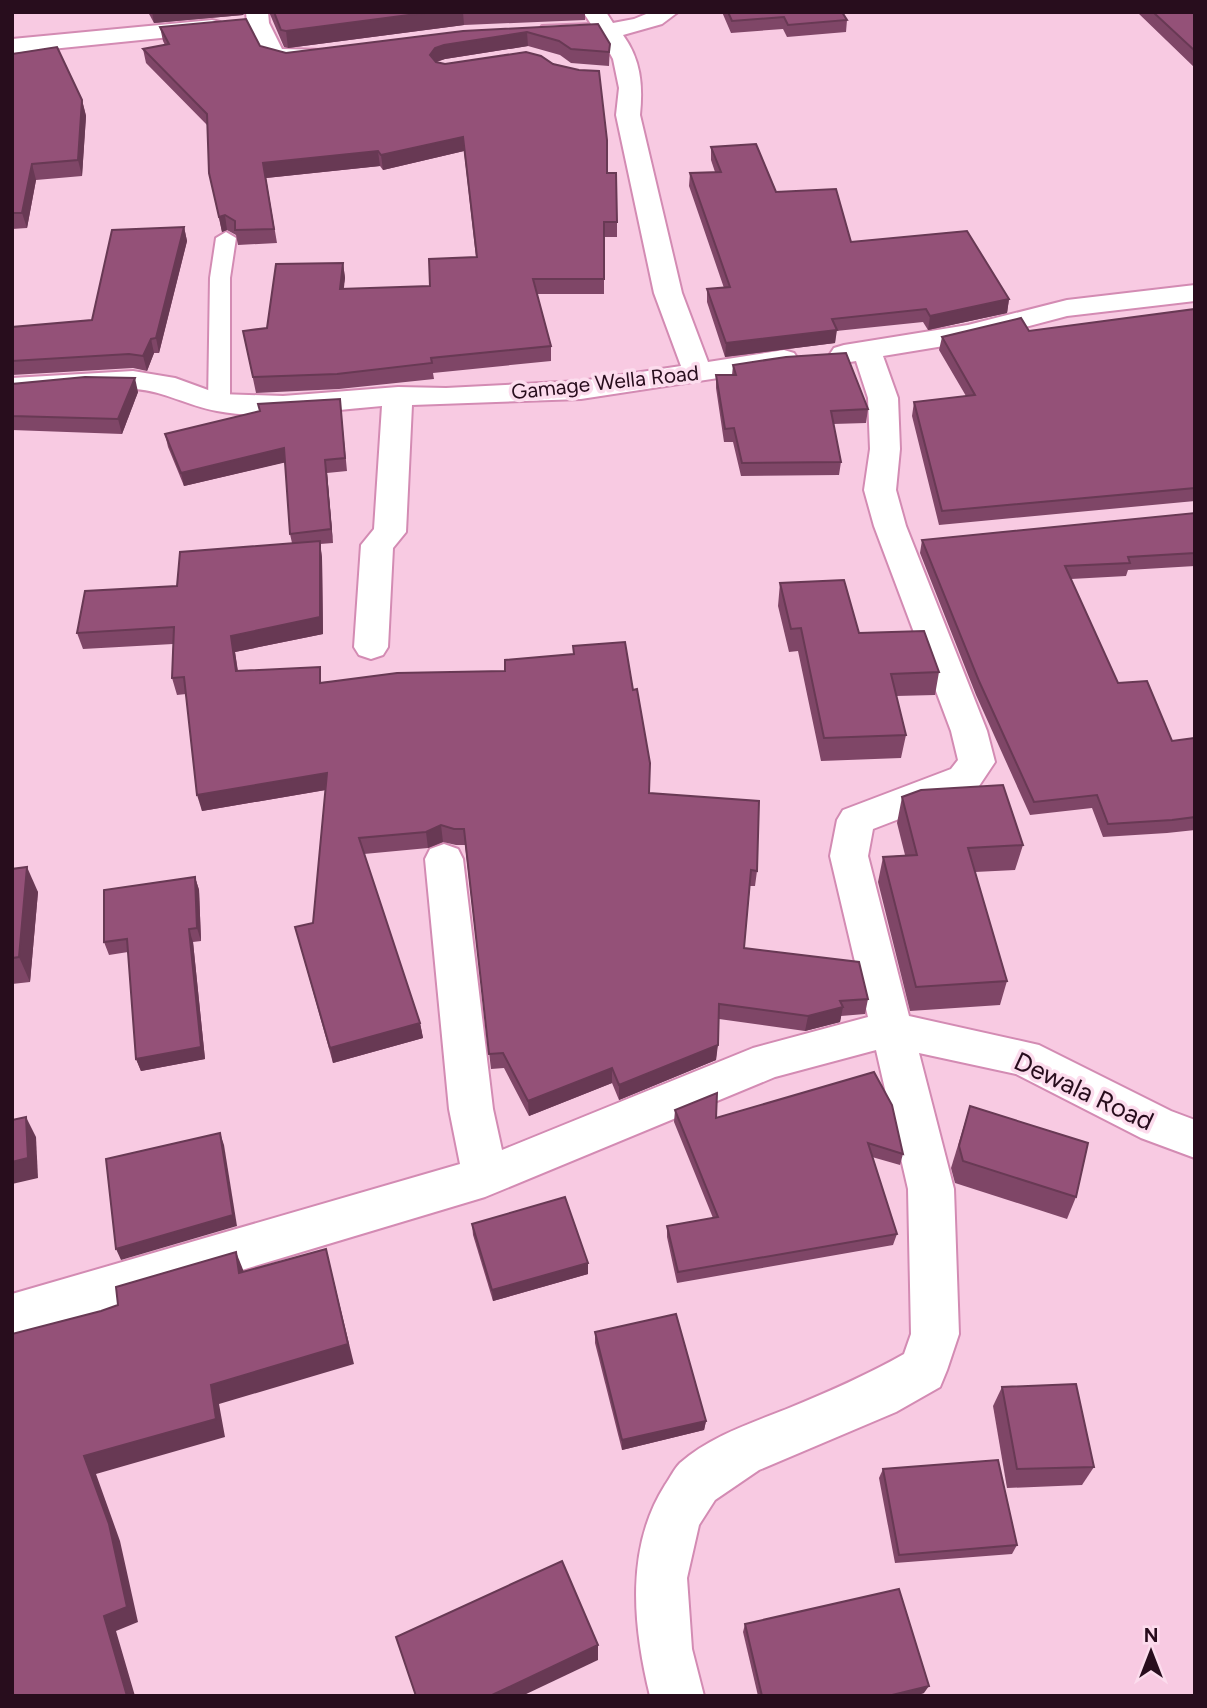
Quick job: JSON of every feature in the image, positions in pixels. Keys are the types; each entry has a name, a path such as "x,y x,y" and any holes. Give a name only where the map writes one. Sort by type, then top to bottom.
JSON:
{"street":[{"path":"527,32 599,21 643,24 667,12"},
{"path":"12,46 258,18 273,54 277,57 337,52"},
{"path":"599,21 617,43 625,59 616,76 631,88 628,115 642,169 652,229 668,293 698,373"},
{"name":"Gamage Wella Road","path":"12,387 133,380 165,384 191,396 219,403 283,405 398,396 446,397 581,390 784,359 867,352 968,333 1066,308 1195,293"},
{"path":"677,1696 665,1649 661,1578 676,1515 697,1482 741,1452 879,1395 923,1370 935,1334 930,1189 849,856 856,820 964,779 977,762 970,731 910,541 880,491 885,449 883,398 867,352"},
{"path":"371,647 377,545 390,532 393,440 398,396"},
{"path":"444,859 471,1109 485,1177"},
{"path":"12,1317 485,1177 768,1061 890,1029"},
{"name":"Dewala Road","path":"890,1029 1024,1058 1156,1125 1195,1139"}],"lane":[{"path":"219,403 220,278 226,238"}],"building":[{"path":"274,12 432,12 286,31 281,30"},
{"path":"728,12 842,12 847,20 788,25 784,17 732,21"},
{"path":"1153,12 1195,12 1195,51"},
{"path":"246,19 260,46 286,53 463,31 598,24 610,44 609,52 571,49 559,41 527,32 444,45 435,48 430,55 436,62 445,64 526,52 541,56 553,64 599,71 607,140 607,173 616,173 617,222 604,222 604,279 533,279 551,346 431,358 432,363 337,374 253,377 243,331 267,328 276,264 343,263 340,289 430,286 429,259 477,257 463,137 381,155 378,151 263,163 274,229 235,230 235,221 225,215 219,217 209,173 207,114 143,49 169,44 160,27"},
{"path":"57,47 82,100 78,160 32,164 22,213 12,213 12,54"},
{"path":"756,144 776,192 836,189 851,242 967,231 1009,299 930,316 926,309 832,319 837,330 726,343 707,289 730,287 690,173 721,172 711,147"},
{"path":"184,227 156,338 151,339 143,356 129,354 12,361 12,327 92,320 112,230"},
{"path":"1195,309 1195,488 942,511 914,402 975,395 942,337 1021,318 1029,331"},
{"path":"846,353 868,409 831,411 841,462 742,463 734,428 725,429 716,375 736,375 733,365 786,357"},
{"path":"85,377 135,378 118,419 12,416 12,384"},
{"path":"340,399 345,458 325,460 331,529 290,534 284,448 181,473 165,434 260,411 258,404"},
{"path":"1195,513 1195,553 1128,557 1130,563 1065,566 1118,683 1147,681 1172,741 1195,738 1195,817 1108,824 1097,795 1034,802 979,681 922,540"},
{"path":"320,541 320,617 231,636 236,671 320,667 320,683 397,673 505,671 505,660 574,654 573,646 625,642 633,690 637,689 650,763 649,793 759,801 757,871 751,870 744,948 859,962 868,999 840,1001 843,1007 808,1016 719,1004 718,1045 619,1085 612,1068 528,1101 503,1053 489,1054 464,829 441,825 426,832 359,838 420,1023 330,1048 295,927 313,923 327,773 197,795 184,677 172,678 174,627 77,633 85,591 177,586 180,552"},
{"path":"844,580 859,633 924,631 939,672 891,674 906,735 824,738 801,628 791,629 780,583"},
{"path":"1003,785 1023,845 968,848 1007,981 916,987 883,857 917,855 902,797 921,790"},
{"path":"27,867 19,957 12,958 12,869"},
{"path":"195,877 197,928 189,929 201,1047 136,1059 127,939 104,942 104,890"},
{"path":"874,1072 892,1105 903,1154 868,1143 897,1234 678,1272 667,1226 718,1217 675,1110 717,1093 716,1118"},
{"path":"970,1106 1088,1143 1076,1197 963,1161 959,1146"},
{"path":"26,1117 28,1158 12,1162 12,1120"},
{"path":"220,1133 233,1215 116,1249 106,1159"},
{"path":"565,1197 588,1263 492,1290 472,1224"},
{"path":"326,1249 348,1344 211,1385 216,1419 84,1456 109,1524 127,1607 104,1616 127,1696 12,1696 12,1334 118,1305 116,1287 236,1252 239,1273"},
{"path":"676,1314 706,1421 622,1440 595,1332"},
{"path":"1076,1384 1094,1467 1017,1469 1002,1387"},
{"path":"998,1460 1017,1545 899,1555 883,1469"},
{"path":"562,1561 598,1645 490,1696 416,1696 396,1637"},
{"path":"899,1589 929,1686 888,1696 762,1696 745,1624"}]}
